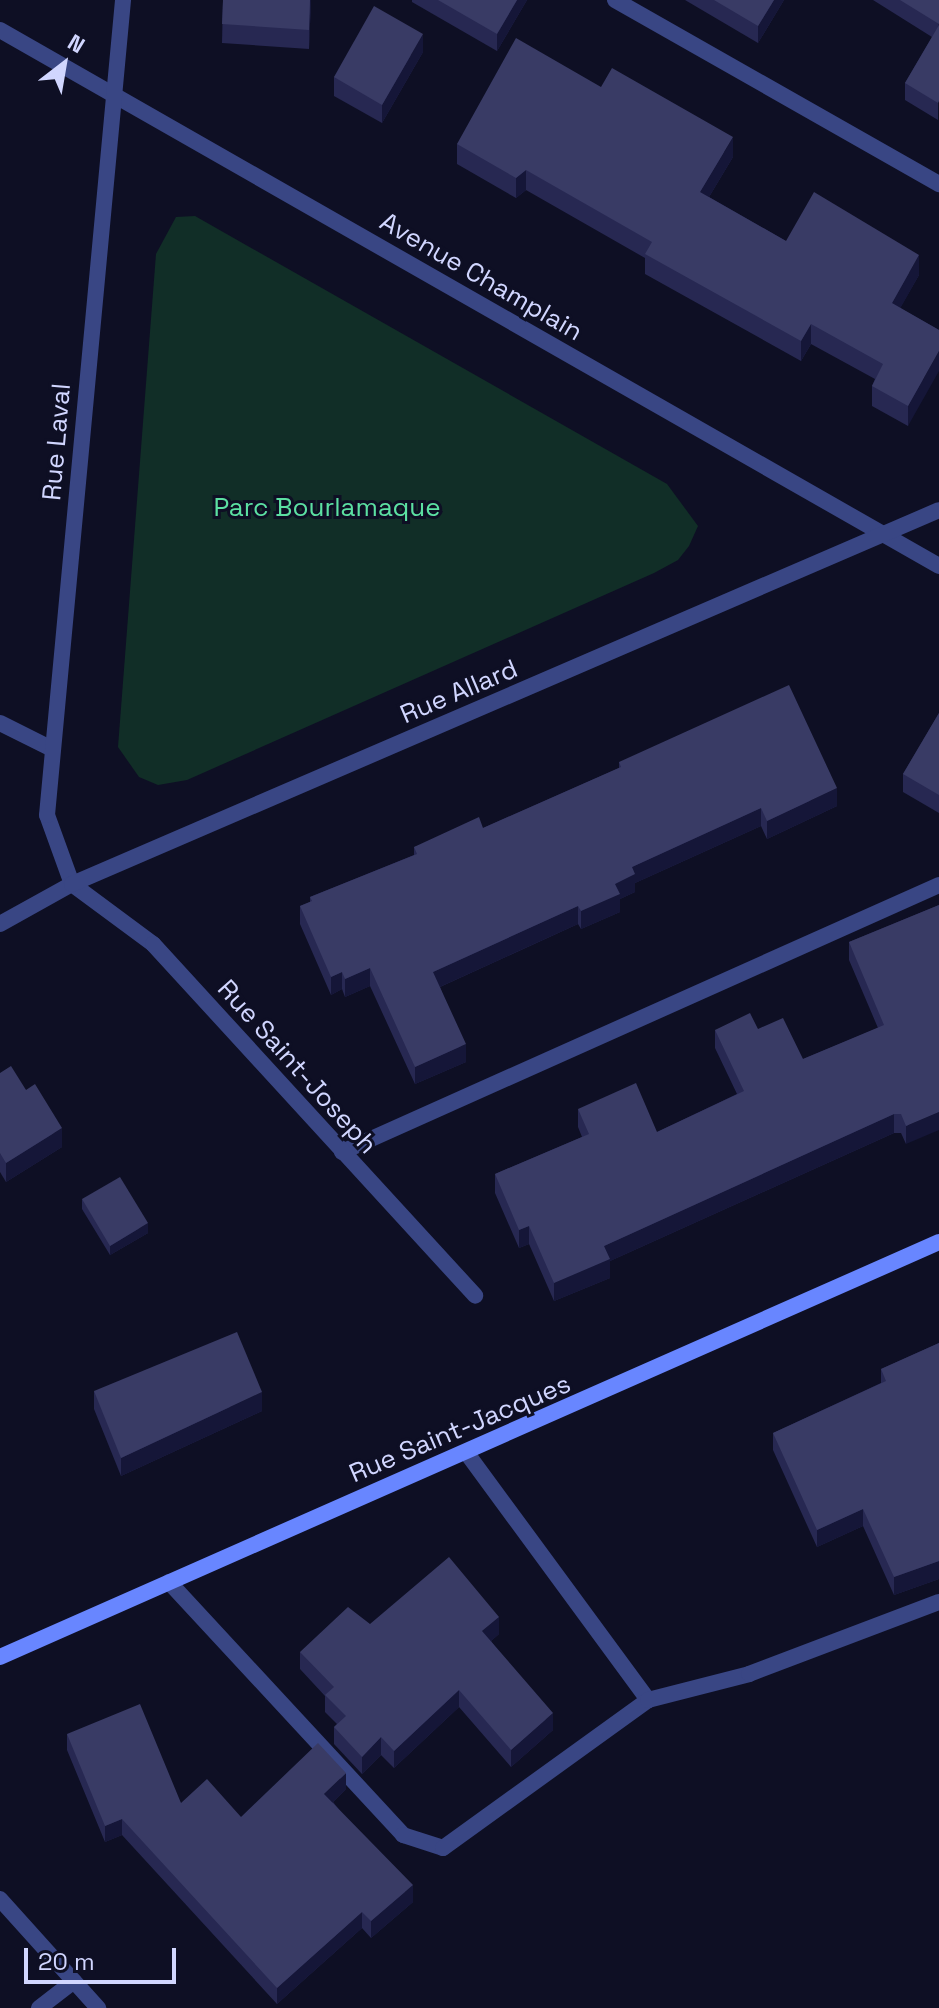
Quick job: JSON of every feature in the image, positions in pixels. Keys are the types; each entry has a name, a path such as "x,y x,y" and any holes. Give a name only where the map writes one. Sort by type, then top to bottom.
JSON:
{"main road":[{"name":"Rue Saint-Jacques","path":"0,1657 939,1242"}],"street":[{"name":"Rue Laval","path":"72,884 47,815 123,0"},
{"path":"615,0 939,184"},
{"name":"Avenue Champlain","path":"0,30 939,566"},
{"name":"Rue Allard","path":"0,924 72,884 939,510"},
{"path":"0,723 52,749"},
{"name":"Rue Saint-Joseph","path":"72,884 153,944 475,1296"},
{"path":"342,1152 939,885"},
{"path":"466,1452 648,1700"},
{"path":"169,1582 403,1835 443,1848 648,1700 749,1674 939,1602"},
{"path":"0,1899 98,2008"},
{"path":"39,2008 74,1981"}],"green space":[{"name":"Parc Bourlamaque","path":"195,216 667,484 698,526 689,546 678,560 654,573 187,780 158,785 139,777 118,747 156,254 176,217"}],"building":[{"path":"223,0 310,0 309,30 222,24"},
{"path":"438,0 517,0 497,34"},
{"path":"714,0 774,0 758,26"},
{"path":"900,0 939,0 939,24"},
{"path":"374,6 423,34 382,105 334,77"},
{"path":"939,25 939,101 938,103 905,83"},
{"path":"516,38 601,87 612,68 733,137 700,192 786,241 814,192 919,255 892,303 939,330 939,351 908,406 872,386 883,364 811,324 801,341 645,254 652,242 526,170 516,178 457,144"},
{"path":"789,685 837,788 767,821 761,808 632,867 635,874 615,884 620,894 581,911 578,906 433,972 466,1044 415,1067 370,968 345,979 342,972 331,977 300,906 312,901 310,897 417,854 414,847 479,817 483,828 621,767 619,762"},
{"path":"939,713 939,795 903,774"},
{"path":"939,905 939,1112 906,1126 901,1114 894,1114 604,1246 610,1259 554,1283 529,1226 519,1230 495,1174 589,1134 578,1109 636,1083 657,1132 744,1091 715,1030 750,1013 758,1029 783,1018 803,1059 884,1025 849,942"},
{"path":"11,1066 26,1090 35,1084 62,1128 6,1163 0,1153 0,1073"},
{"path":"120,1177 148,1223 110,1246 82,1199"},
{"path":"237,1332 262,1392 121,1458 94,1391"},
{"path":"939,1343 939,1561 894,1577 863,1509 817,1530 773,1433 886,1381 881,1369"},
{"path":"449,1557 499,1617 482,1631 553,1713 511,1750 459,1690 394,1751 381,1737 362,1757 334,1727 346,1716 325,1695 334,1687 300,1652 348,1607 370,1624"},
{"path":"140,1704 181,1803 207,1779 241,1817 318,1743 346,1773 324,1794 413,1885 371,1921 362,1912 277,1988 122,1819 105,1826 67,1734"}]}
